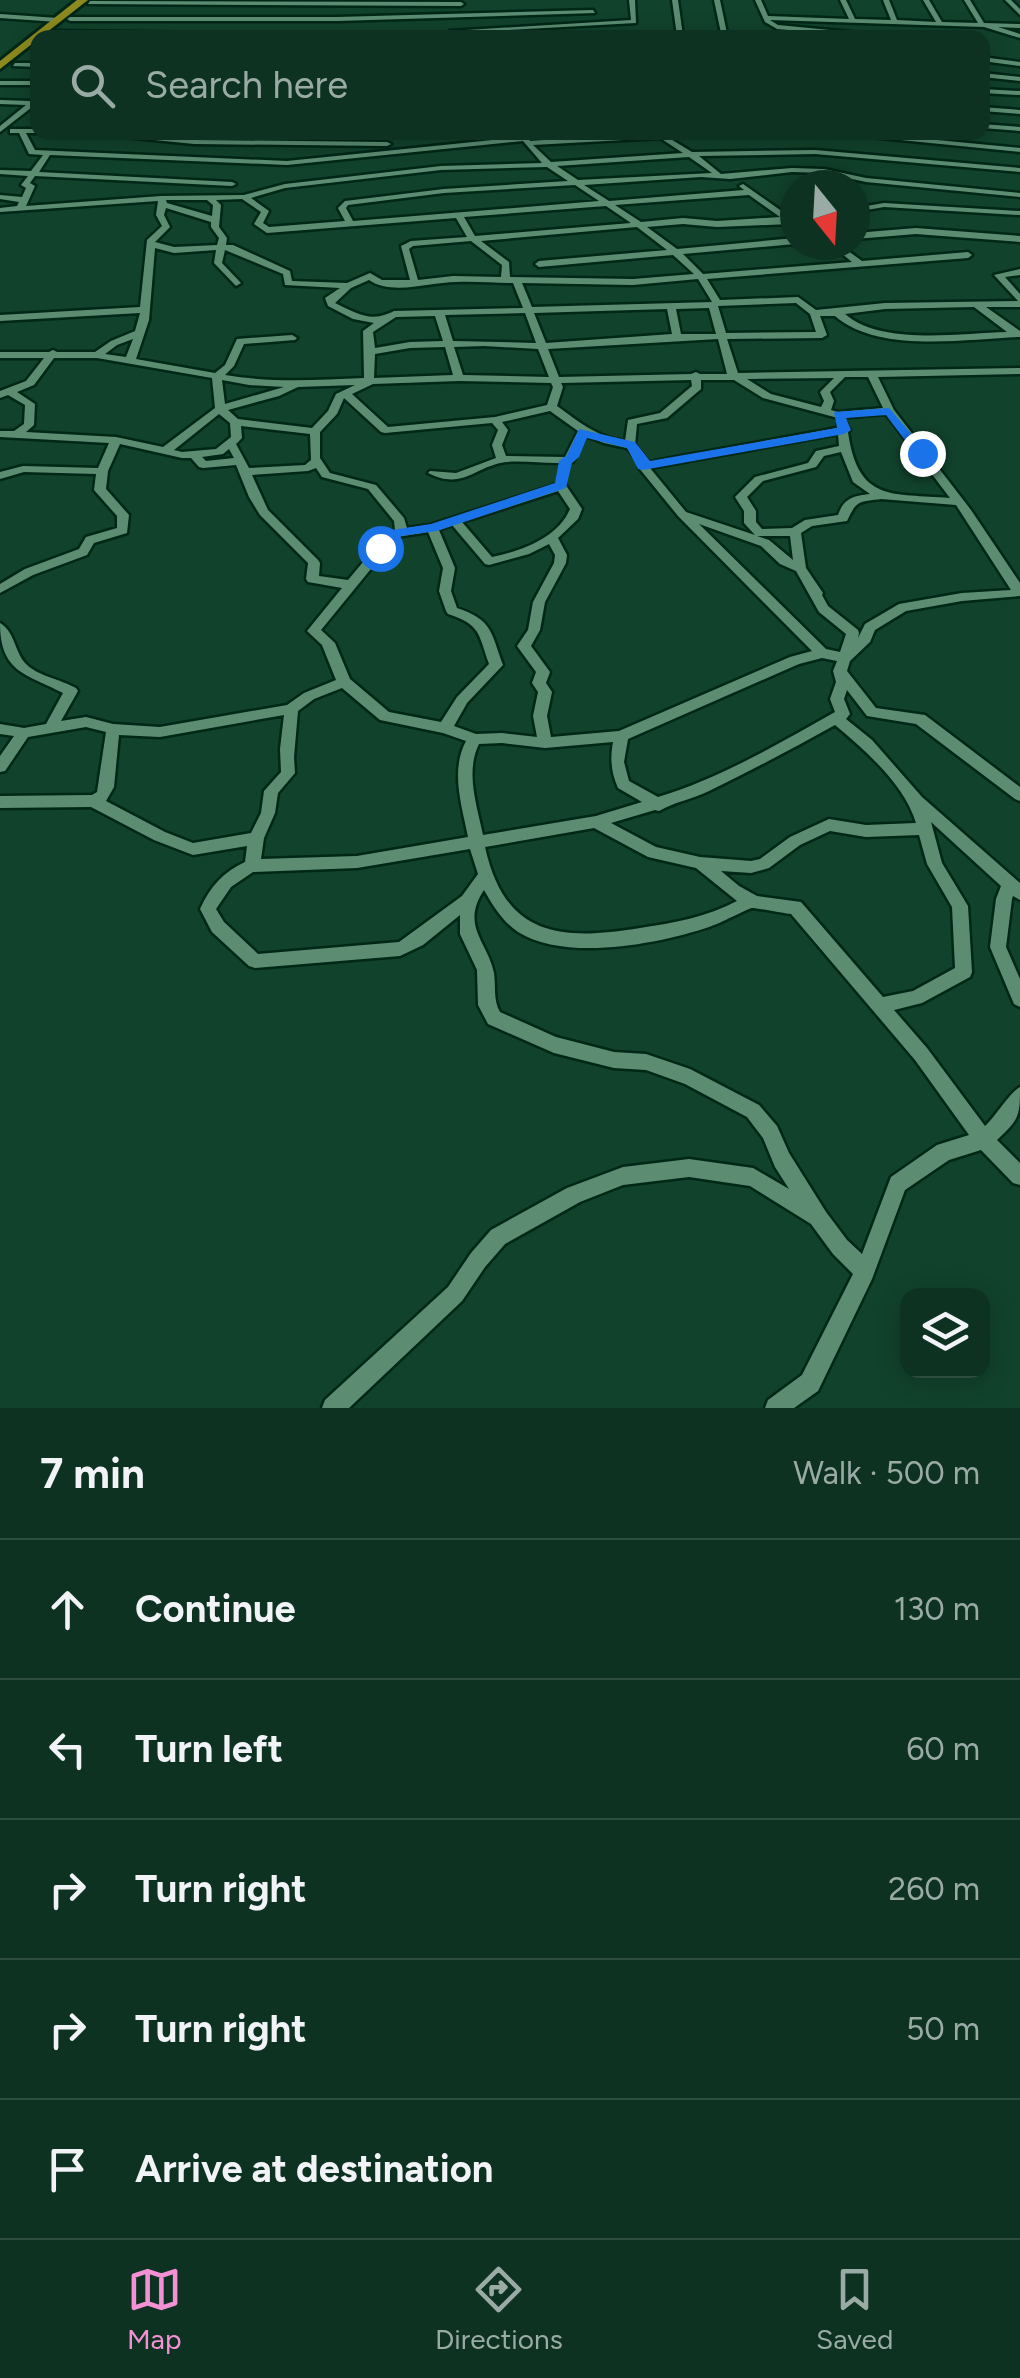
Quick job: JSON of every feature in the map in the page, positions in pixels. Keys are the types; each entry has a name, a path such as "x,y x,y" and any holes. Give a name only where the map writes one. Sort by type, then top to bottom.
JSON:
{"highway":[{"path":"57,30 89,1"},
{"path":"47,30 89,1"},
{"path":"0,80 30,45"},
{"path":"0,66 30,51"}],"street":[{"path":"508,13 510,0"},
{"path":"550,12 551,0"},
{"path":"491,30 635,21 632,0"},
{"path":"675,0 679,30"},
{"path":"717,0 723,30"},
{"path":"758,0 765,18 777,26 798,30"},
{"path":"800,0 807,18"},
{"path":"843,0 853,21"},
{"path":"886,0 895,22"},
{"path":"926,0 940,23"},
{"path":"967,0 982,24 1020,36"},
{"path":"1008,0 1020,14"},
{"path":"89,1 462,2 457,16"},
{"path":"337,19 346,2"},
{"path":"592,2 593,12 606,30"},
{"path":"70,19 318,20 593,12"},
{"path":"0,16 58,20"},
{"path":"765,18 1020,26"},
{"path":"820,30 821,19"},
{"path":"310,30 318,20"},
{"path":"0,55 30,63"},
{"path":"990,60 1019,64"},
{"path":"990,76 1020,79"},
{"path":"0,80 30,83"},
{"path":"990,91 1020,93"},
{"path":"990,110 1019,112 1010,92"},
{"path":"0,102 30,102"},
{"path":"1,130 30,107"},
{"path":"990,127 1020,129"},
{"path":"1,130 30,132"},
{"path":"22,132 32,152 252,164 501,140"},
{"path":"171,140 428,146"},
{"path":"527,140 546,164 672,250 703,277 715,304 732,374 768,396 832,412 889,411"},
{"path":"667,140 686,155 713,167 718,175"},
{"path":"854,140 855,156"},
{"path":"937,140 942,185"},
{"path":"956,140 1020,150"},
{"path":"428,146 442,168"},
{"path":"0,210 22,204 244,197 285,186 442,168 686,155 792,151 1020,170"},
{"path":"22,204 31,186 25,185 48,153"},
{"path":"362,155 382,176"},
{"path":"345,180 341,202 345,203 444,192 800,170 1020,195"},
{"path":"0,172 232,184"},
{"path":"730,177 780,212"},
{"path":"244,197 265,210 258,224 266,230 460,218 751,192"},
{"path":"0,197 22,204"},
{"path":"210,198 217,205 216,220 223,238 218,263 236,283"},
{"path":"162,201 216,220"},
{"path":"130,361 140,333 152,238 166,227 160,215 162,201"},
{"path":"345,203 342,208 350,223"},
{"path":"870,207 884,204 1020,213"},
{"path":"460,218 472,238 506,264 505,280"},
{"path":"415,283 404,248 411,244 636,225 780,221"},
{"path":"870,234 905,231 1020,238"},
{"path":"539,264 780,243"},
{"path":"151,244 174,250 220,246 253,255 258,262 288,273 288,283 348,286"},
{"path":"381,321 340,311 331,304 348,286 370,276 380,283 616,282 968,255"},
{"path":"855,260 859,263"},
{"path":"1020,272 998,274 1020,301"},
{"path":"517,282 558,387 552,407"},
{"path":"322,286 323,292 333,299"},
{"path":"368,382 368,331 394,314 798,300 814,313 822,335 543,346 450,344 370,352"},
{"path":"814,313 1020,301"},
{"path":"976,304 1019,336"},
{"path":"671,306 678,338"},
{"path":"0,318 144,310"},
{"path":"439,312 459,378"},
{"path":"838,312 848,322 866,330 908,337 1019,336"},
{"path":"97,355 140,333"},
{"path":"217,376 228,366 240,341 292,338"},
{"path":"0,355 97,355 250,382 294,384 459,378 553,380 1020,371"},
{"path":"6,394 30,383 51,355"},
{"path":"1004,371 1020,379"},
{"path":"846,660 870,626 903,608 962,597 1015,594 1018,589 959,502 889,411 871,372"},
{"path":"844,373 825,392 844,430 845,448 857,480 881,496"},
{"path":"696,375 698,388 663,416 632,422 630,444 682,514 822,653 846,660"},
{"path":"217,376 220,409 235,422 316,431"},
{"path":"247,401 246,387 250,382"},
{"path":"368,382 343,395 316,431 316,462 326,474 372,487 400,521 401,532"},
{"path":"332,383 329,390 343,395 385,430 495,420 552,407"},
{"path":"166,450 187,430 220,409 282,392 294,384"},
{"path":"6,394 30,404 30,425 18,433"},
{"path":"247,401 254,404 261,423"},
{"path":"552,407 583,432 615,444 630,444"},
{"path":"495,420 503,430 497,445 502,459"},
{"path":"0,434 116,440 150,450 194,454 219,452 232,445 237,438 235,422"},
{"path":"643,466 844,430"},
{"path":"434,473 457,477 502,459 566,461 572,457 583,432"},
{"path":"0,588 83,552 90,540 122,530 124,515 100,490 102,471 116,440"},
{"path":"232,445 259,506 274,528 311,558 312,579 351,585"},
{"path":"845,448 820,453 812,465 759,479 741,497 750,511 750,524 759,532 794,532 808,523 843,518 847,505 855,499 881,496 959,502"},
{"path":"194,454 203,466 297,469 316,462"},
{"path":"454,520 489,561 534,550 569,522 576,509 561,486 566,461"},
{"path":"0,476 23,469 102,471"},
{"path":"561,486 432,528 390,536 313,631 328,643 344,682 391,720 445,728 476,739 545,743 620,736 735,683 822,653"},
{"path":"682,514 765,543 784,561 800,568"},
{"path":"432,528 448,568 445,592 452,611 474,618 482,627 496,665 462,700 445,728"},
{"path":"486,875 468,901 445,913 415,944 400,949 255,961 218,928 208,909 213,894 252,866 357,862 596,822 660,805 764,759 837,719 843,714 837,698 853,633 824,609 800,568 799,540 794,532"},
{"path":"545,743 540,716 544,692 539,683 543,672 524,646 534,630 539,602 560,563 561,555 551,537"},
{"path":"0,627 7,635 8,660 70,691 51,727"},
{"path":"846,660 858,699 872,712 920,718 1020,795"},
{"path":"0,729 24,732 86,722 113,729 160,732 291,709 325,688 344,682"},
{"path":"252,866 271,791 288,773 285,759 292,733 291,709"},
{"path":"837,719 867,744 917,801 1015,888 998,947 1020,999"},
{"path":"0,802 94,801 103,796 113,729"},
{"path":"0,767 24,732"},
{"path":"620,736 618,762 623,784 660,805"},
{"path":"476,739 464,762 475,844 507,915 545,939 612,942 698,926 750,902"},
{"path":"94,801 110,814 146,826 180,847 192,849 256,838"},
{"path":"879,1005 916,998 964,972 960,906 935,864 917,801"},
{"path":"596,822 652,854 750,867 764,864 795,841 829,826 866,831 922,829"},
{"path":"700,863 750,902 766,909 795,907 879,1005 984,1140 1020,1176"},
{"path":"468,901 468,934 485,970 487,1005 494,1018 554,1045 614,1060 646,1062 690,1077 753,1111 770,1132 782,1160 840,1248 865,1272"},
{"path":"776,1408 810,1383 865,1272 898,1184 944,1152 984,1140 1006,1120 1020,1096"},
{"path":"334,1408 455,1294 498,1237 606,1182 623,1176 689,1168 752,1176 820,1219"}],"route":[{"path":"380,548 397,533 432,528 561,486 566,461 572,457 583,432 615,444 630,444 643,466 844,430 838,415 889,411 922,453"}]}
